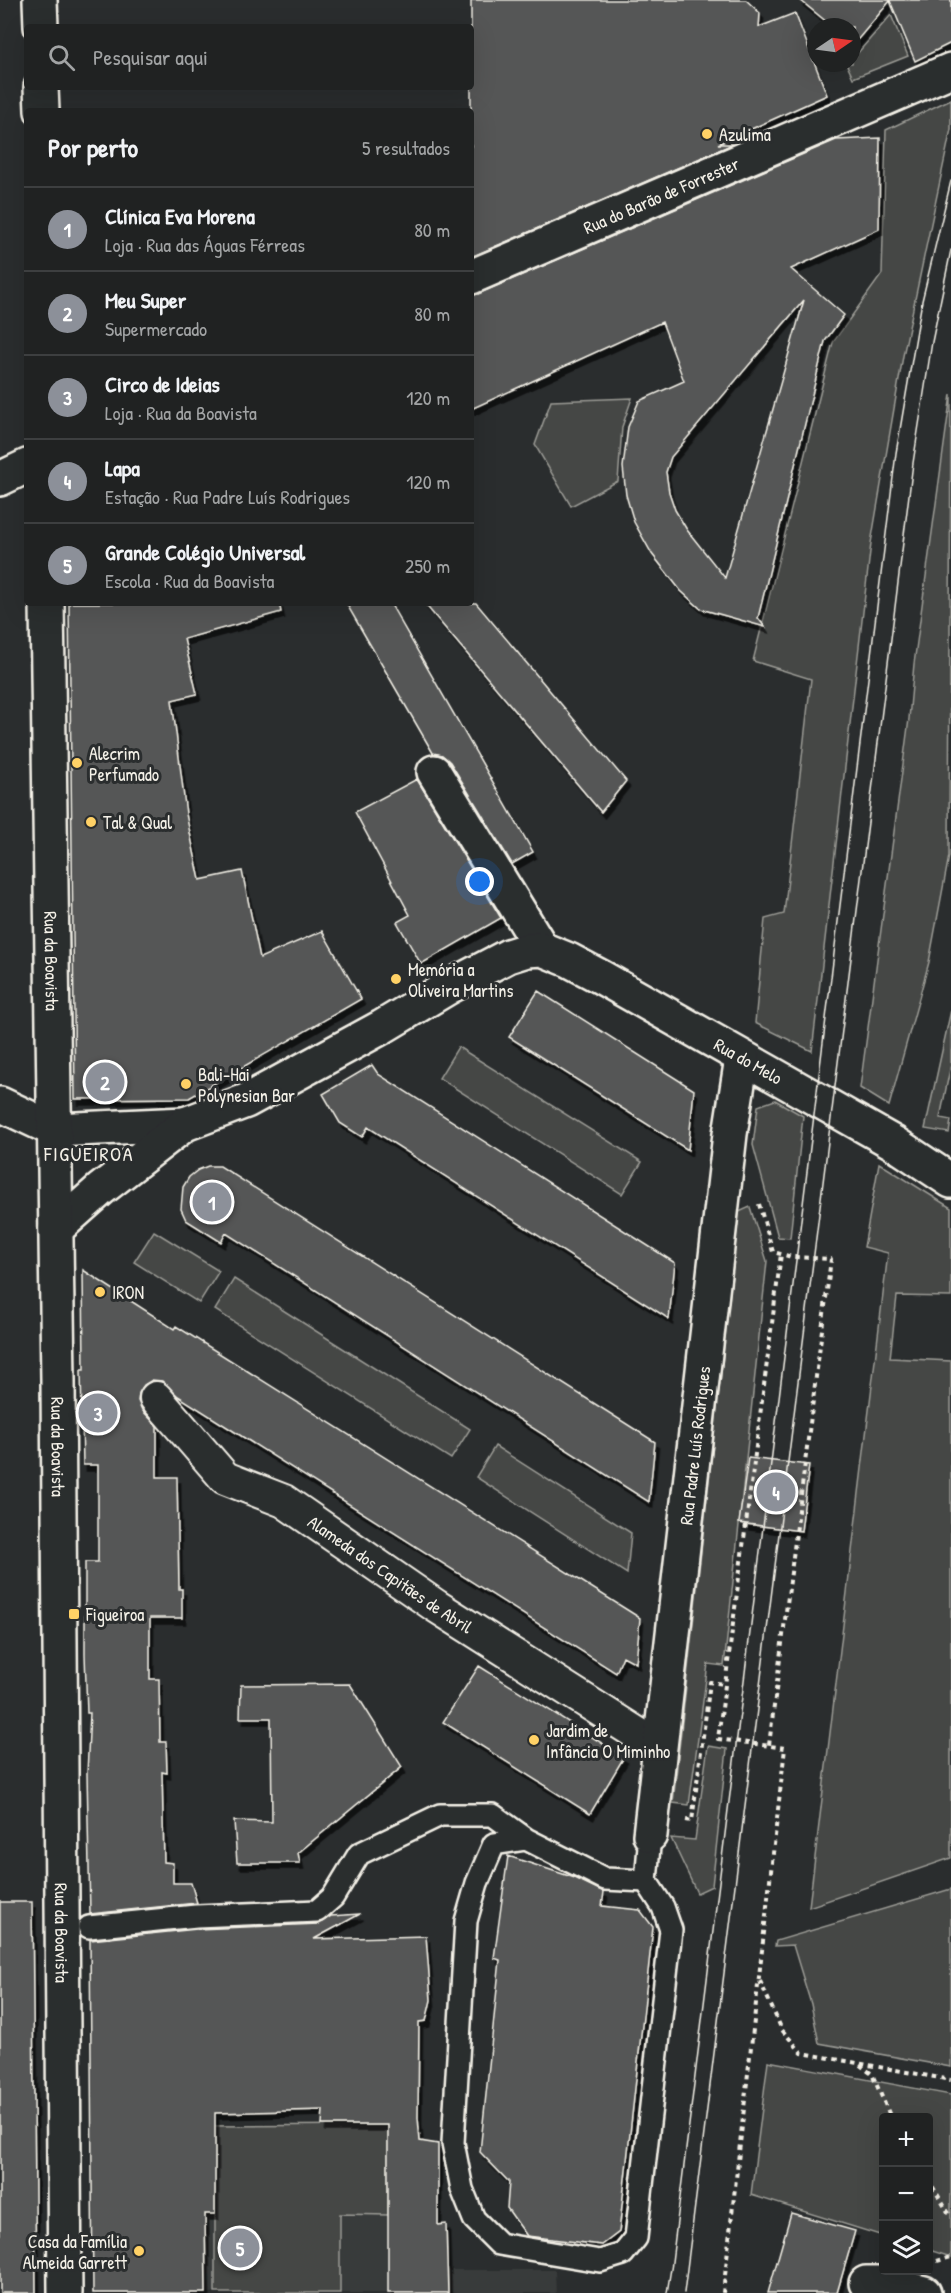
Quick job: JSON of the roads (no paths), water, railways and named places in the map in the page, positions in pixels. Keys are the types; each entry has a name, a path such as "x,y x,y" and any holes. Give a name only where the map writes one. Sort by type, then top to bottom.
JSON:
{"street":[{"path":"40,0 40,24"},
{"name":"Rua do Barão de Forrester","path":"474,276 951,70"},
{"path":"41,90 42,108"},
{"path":"0,479 24,467"},
{"name":"Rua da Boavista","path":"47,606 55,1131 65,2293"},
{"path":"56,1230 101,1189 185,1124 246,1101 382,1028 447,987 507,956 527,950 542,949 434,772"},
{"name":"Rua do Melo","path":"542,949 602,977 894,1143 951,1181"},
{"name":"Rua Padre Luís Rodrigues","path":"650,1835 730,1134 742,1058"},
{"path":"0,1104 55,1131 185,1124"},
{"name":"Alameda dos Capitães de Abril","path":"156,1398 225,1478 284,1501 436,1606 641,1736"},
{"path":"866,2283 885,2283 924,2293"}],"lane":[{"path":"89,1927 196,1916 317,1911 333,1897 360,1854 440,1815 493,1815 526,1839 605,1879 646,1881"},
{"path":"526,1839 494,1844 477,1883 466,1921 453,2143 462,2189 474,2219 500,2244 600,2261 623,2254 636,2238 671,1930 663,1907 646,1881 650,1835"}],"tram line":[{"path":"667,2293 896,453 922,301 951,181"},
{"path":"684,2293 913,463 932,342 951,250"}],"place":[{"name":"Azulima","path":"707,134"},
{"name":"Alecrim Perfumado","path":"77,763"},
{"name":"Tal & Qual","path":"91,822"},
{"name":"Memória a Oliveira Martins","path":"396,979"},
{"name":"Meu Super","path":"105,1082"},
{"name":"Bali-Hai Polynesian Bar","path":"186,1084"},
{"name":"Clínica Eva Morena","path":"212,1202"},
{"name":"IRON","path":"100,1292"},
{"name":"Circo de Ideias","path":"98,1413"},
{"name":"Lapa","path":"776,1492"},
{"name":"Figueiroa","path":"74,1614"},
{"name":"Jardim de Infância O Miminho","path":"534,1740"},
{"name":"Grande Colégio Universal","path":"240,2248"},
{"name":"Casa da Família Almeida Garrett","path":"139,2251"}],"district":[{"name":"FIGUEIROA","path":"89,1153"}]}
